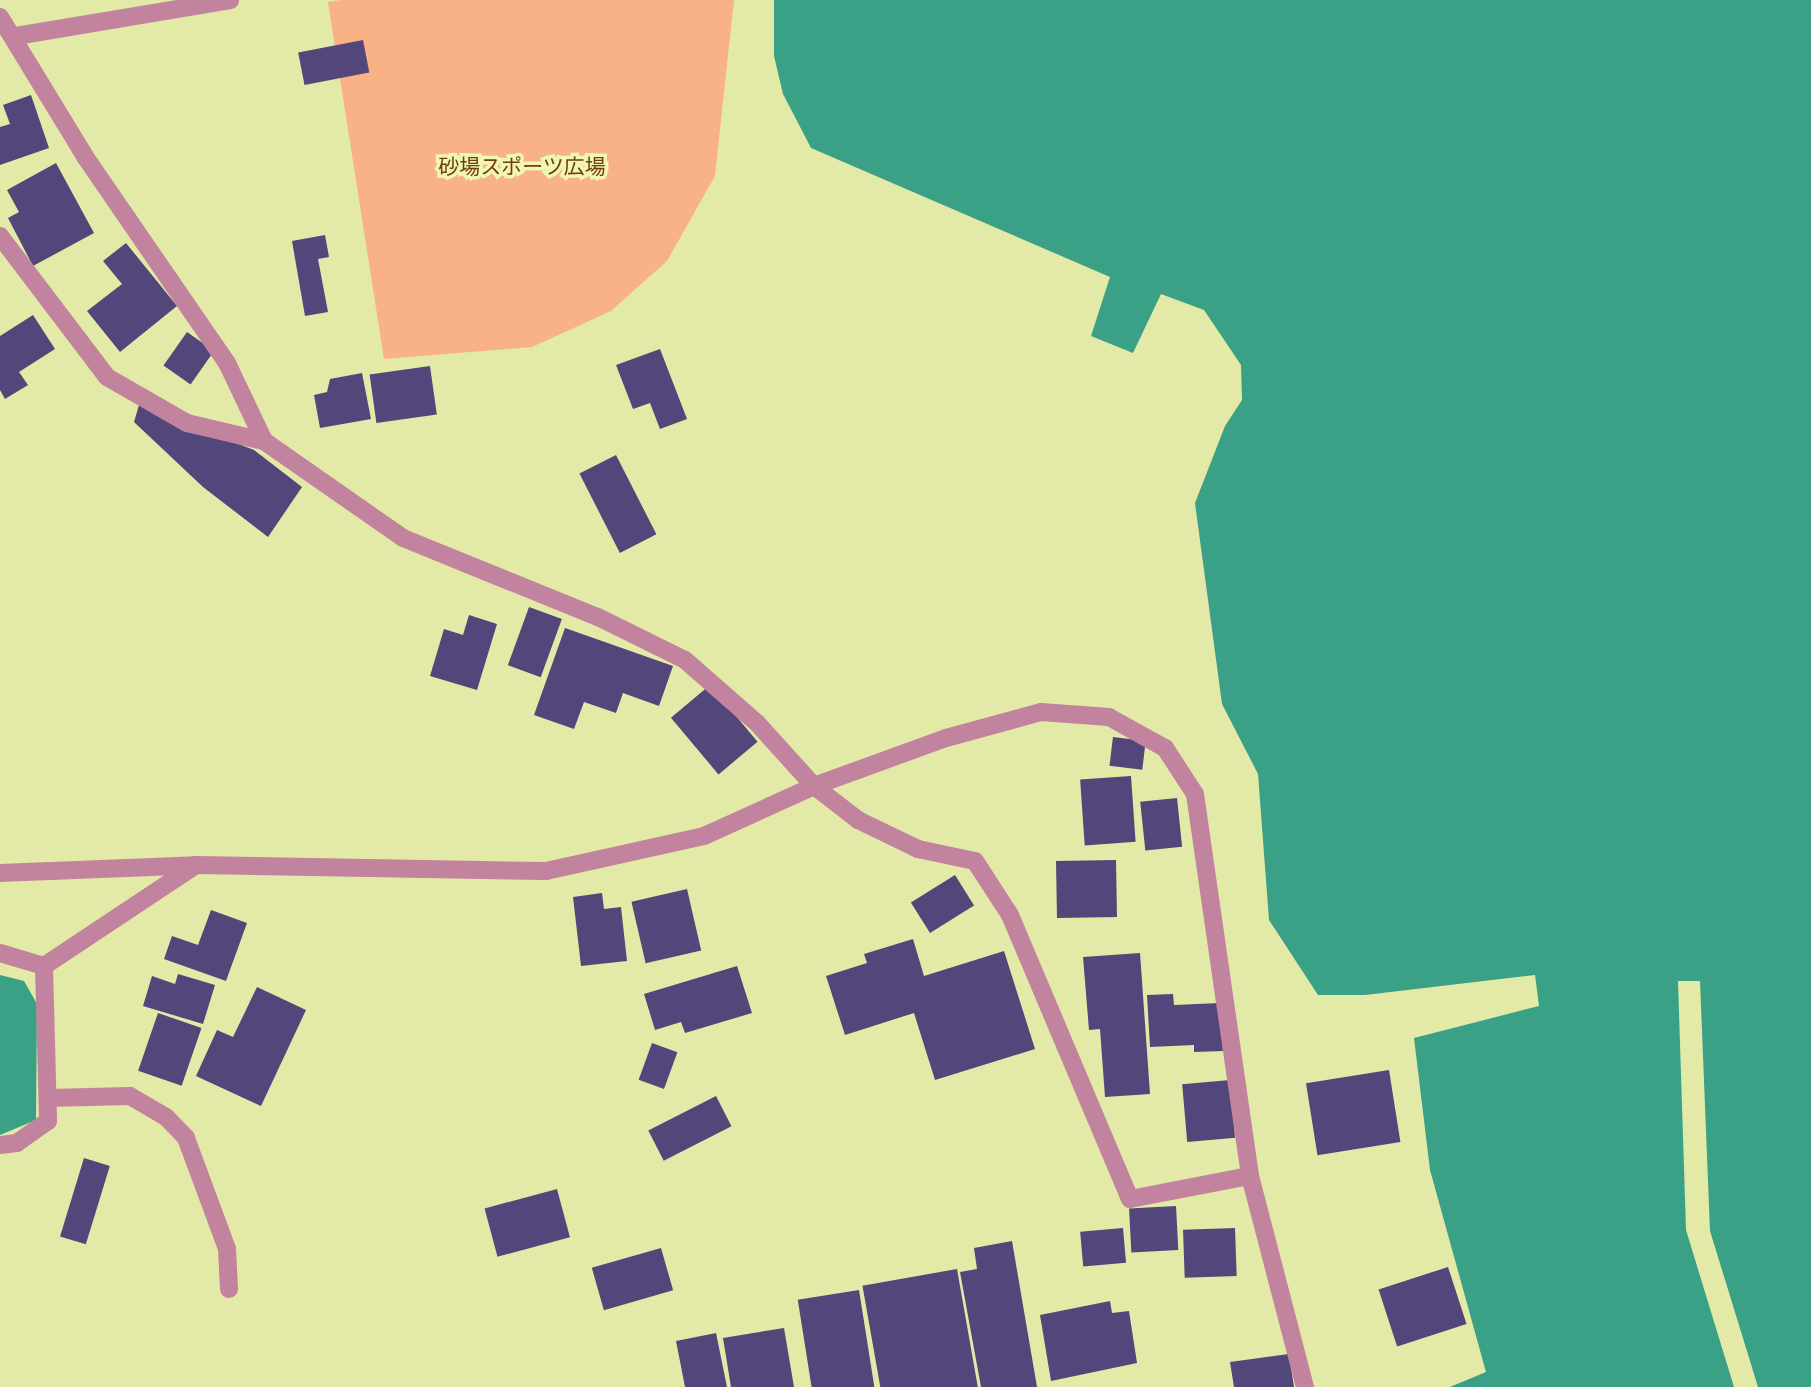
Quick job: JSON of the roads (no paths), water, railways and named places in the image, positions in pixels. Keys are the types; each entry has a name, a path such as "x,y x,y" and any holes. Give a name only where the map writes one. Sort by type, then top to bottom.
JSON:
{"street":[{"path":"16,36 230,0"},
{"path":"0,16 16,36 86,158 227,363 264,441"},
{"path":"0,236 107,377 187,423 264,441 403,538 598,617 685,660 757,723 814,786 858,820 918,849 975,861 1010,915 1130,1199 1250,1176"},
{"path":"0,873 196,865 546,871 704,836 814,786 946,738 1041,712 1109,717 1165,748 1195,794 1206,848 1250,1176 1305,1387"},
{"path":"44,966 196,865"},
{"path":"0,953 44,966"},
{"path":"0,1146 17,1143 48,1121 44,966"},
{"path":"48,1098 130,1096 166,1117 180,1131 207,1187 227,1249 229,1289"}],"water":[{"path":"774,0 1811,0 1811,1387 1758,1387 1710,1231 1700,981 1678,981 1686,1230 1734,1387 1450,1387 1486,1372 1430,1170 1414,1038 1539,1006 1535,975 1365,995 1318,995 1269,920 1258,774 1222,704 1195,503 1225,426 1242,400 1241,365 1204,310 1161,294 1133,353 1091,336 1110,277 811,148 783,94 774,56"},
{"path":"0,975 24,981 37,1004 36,1120 0,1135"}],"park label":[{"name":"砂場スポーツ広場","path":"522,167"}]}
